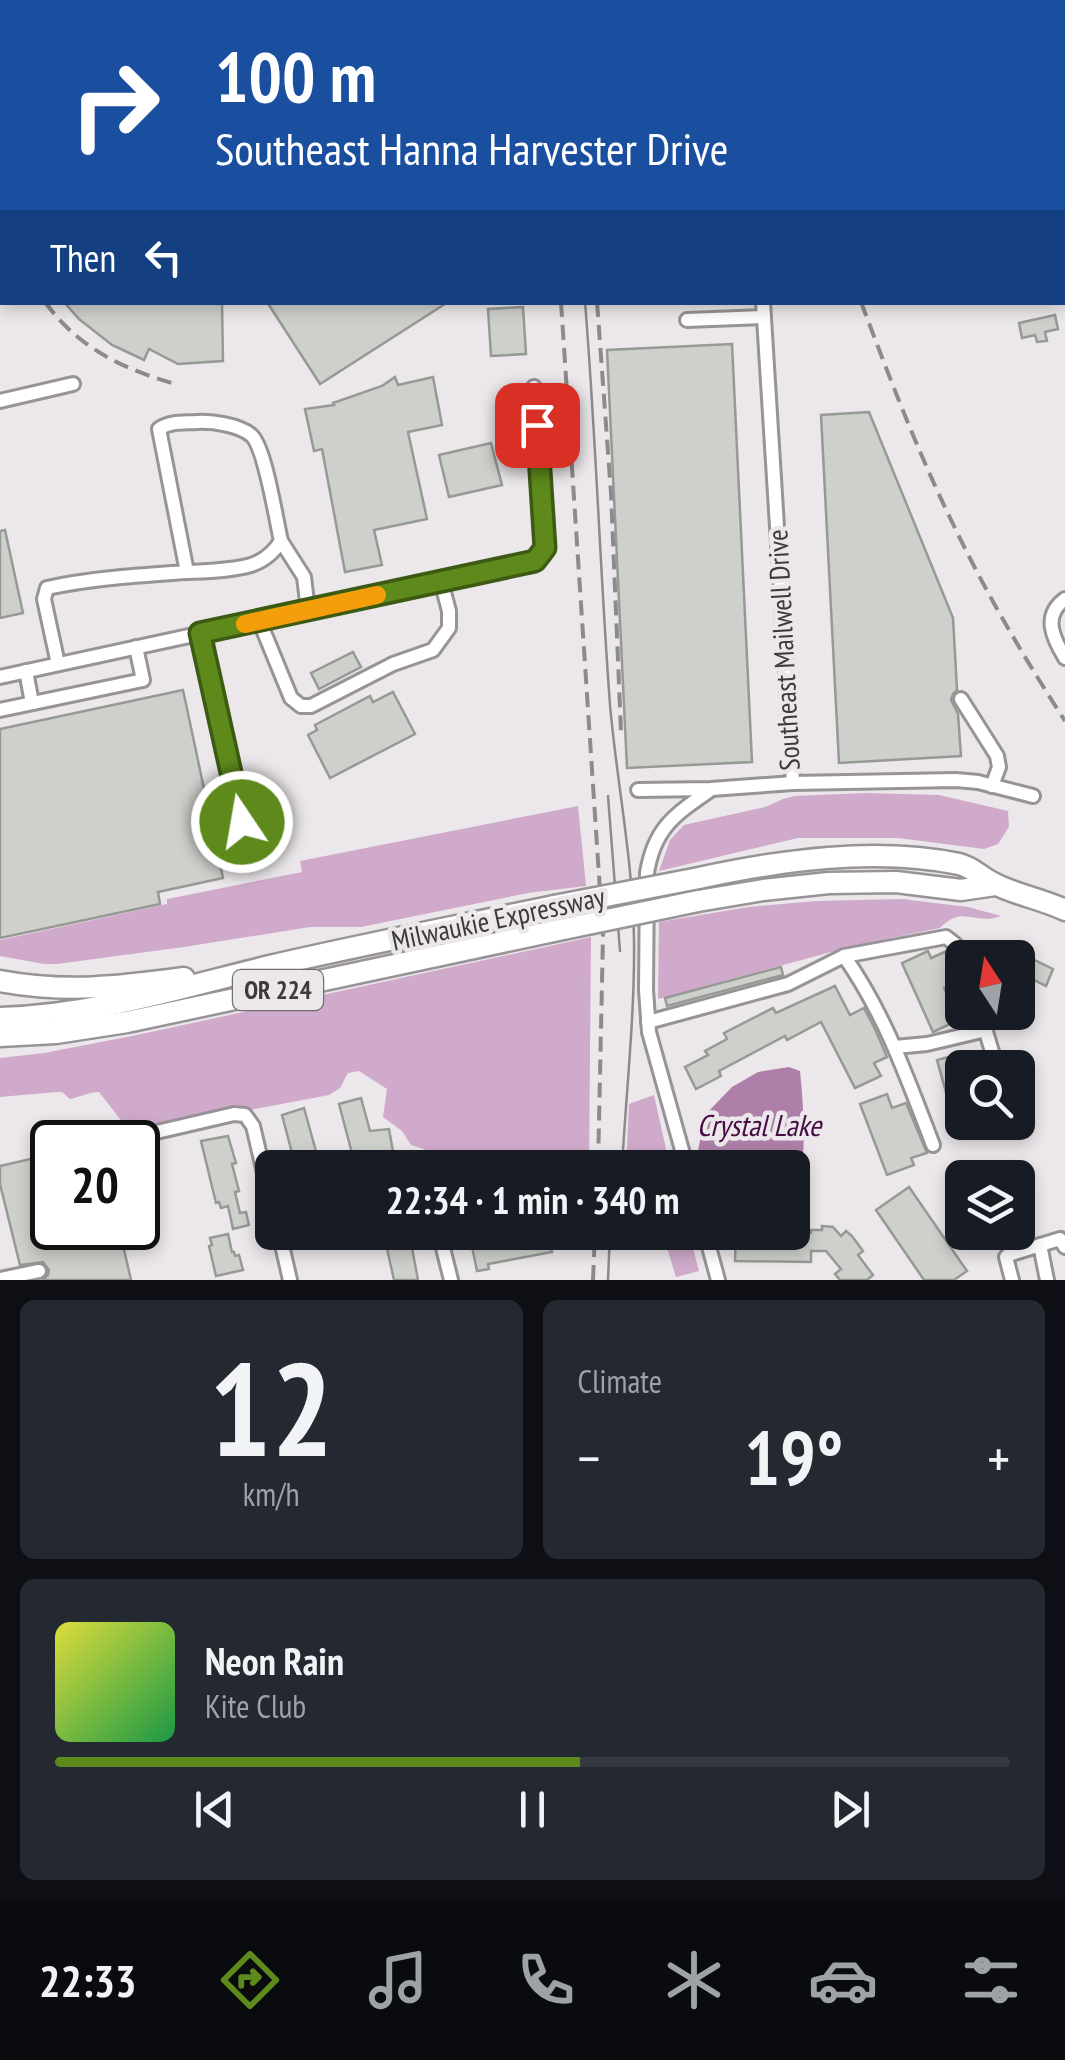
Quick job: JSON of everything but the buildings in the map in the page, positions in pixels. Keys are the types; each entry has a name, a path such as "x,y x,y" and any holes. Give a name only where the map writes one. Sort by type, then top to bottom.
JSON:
{"highway":[{"name":"Milwaukie Expressway","path":"0,1018 123,1003 270,966 554,906 798,862 866,857 965,865 995,885 1065,910"},
{"name":"Milwaukie Expressway","path":"0,1036 56,1033 127,1022 747,892 829,883 896,882 962,890 995,885"},
{"path":"0,981 78,989 112,988 270,966"}],"street":[{"path":"0,132 0,151"},
{"path":"687,320 764,310"},
{"name":"Southeast Mailwell Drive","path":"638,790 793,783 764,310"},
{"path":"0,401 74,384"},
{"path":"0,676 535,561 543,552 545,539 534,386"},
{"path":"187,572 160,429 168,423 206,422 249,433 256,441 281,541 304,577 308,610"},
{"path":"58,664 44,594 47,588 120,576 233,568 257,563 281,541"},
{"path":"259,620 291,698 301,706 312,706 393,664 433,650 449,628 441,581"},
{"path":"1065,598 1055,607 1051,628 1052,638 1065,658"},
{"path":"200,633 242,822"},
{"path":"0,710 143,680 136,647"},
{"path":"26,671 32,703"},
{"path":"961,698 996,756 999,767 992,786"},
{"path":"793,783 956,780 1033,796"},
{"path":"682,1150 648,1027 649,861 662,829 711,789"},
{"path":"648,1027 788,984 844,956 946,937 950,940"},
{"path":"844,956 895,1047 934,1144"},
{"path":"895,1047 986,1030 992,1050"},
{"path":"160,1131 234,1114 245,1115 254,1126 259,1150"},
{"path":"1012,1280 1008,1254 1060,1239 1065,1247"},
{"path":"1040,1245 1047,1280"},
{"path":"283,1250 290,1280"},
{"path":"444,1250 450,1280"},
{"path":"710,1250 718,1280"},
{"path":"0,1279 39,1271"}],"shaded area":[{"path":"939,795 1008,811 1009,827 998,844 984,849 898,838 798,838 659,871 670,840 684,825 765,807 795,796"},
{"path":"578,806 586,886 528,893 361,927 310,927 57,964 0,956 0,940 167,904 167,899 302,872 300,861"},
{"path":"902,899 968,907 1001,916 955,917 940,928 857,945 658,999 659,922 748,907"},
{"path":"591,937 589,1150 425,1150 411,1145 402,1131 383,1117 387,1089 359,1071 348,1073 340,1088 329,1095 250,1110 227,1109 160,1124 160,1120 121,1120 99,1092 70,1099 62,1092 0,1097 0,1058 132,1036"},
{"path":"654,1095 666,1150 627,1150 629,1104"},
{"path":"668,1250 693,1250 699,1271 676,1277"}],"water":[{"name":"Crystal Lake","path":"789,1067 800,1071 803,1150 698,1150 705,1115 732,1087 758,1072"}],"tram line":[{"path":"585,305 610,705 633,910 633,997 623,1150"},
{"path":"608,796 620,951"},
{"path":"608,1280 609,1250"}],"railway":[{"path":"47,305 73,333 104,356 179,385"},
{"path":"561,305 603,936 598,1150"},
{"path":"597,305 611,493 621,732"},
{"path":"862,305 917,445 955,528 1007,626 1065,721"},
{"path":"593,1280 594,1250"}],"slow traffic":[{"path":"245,624 377,595"}],"route":[{"path":"242,822 200,633 540,558 545,548 537,425"}]}
